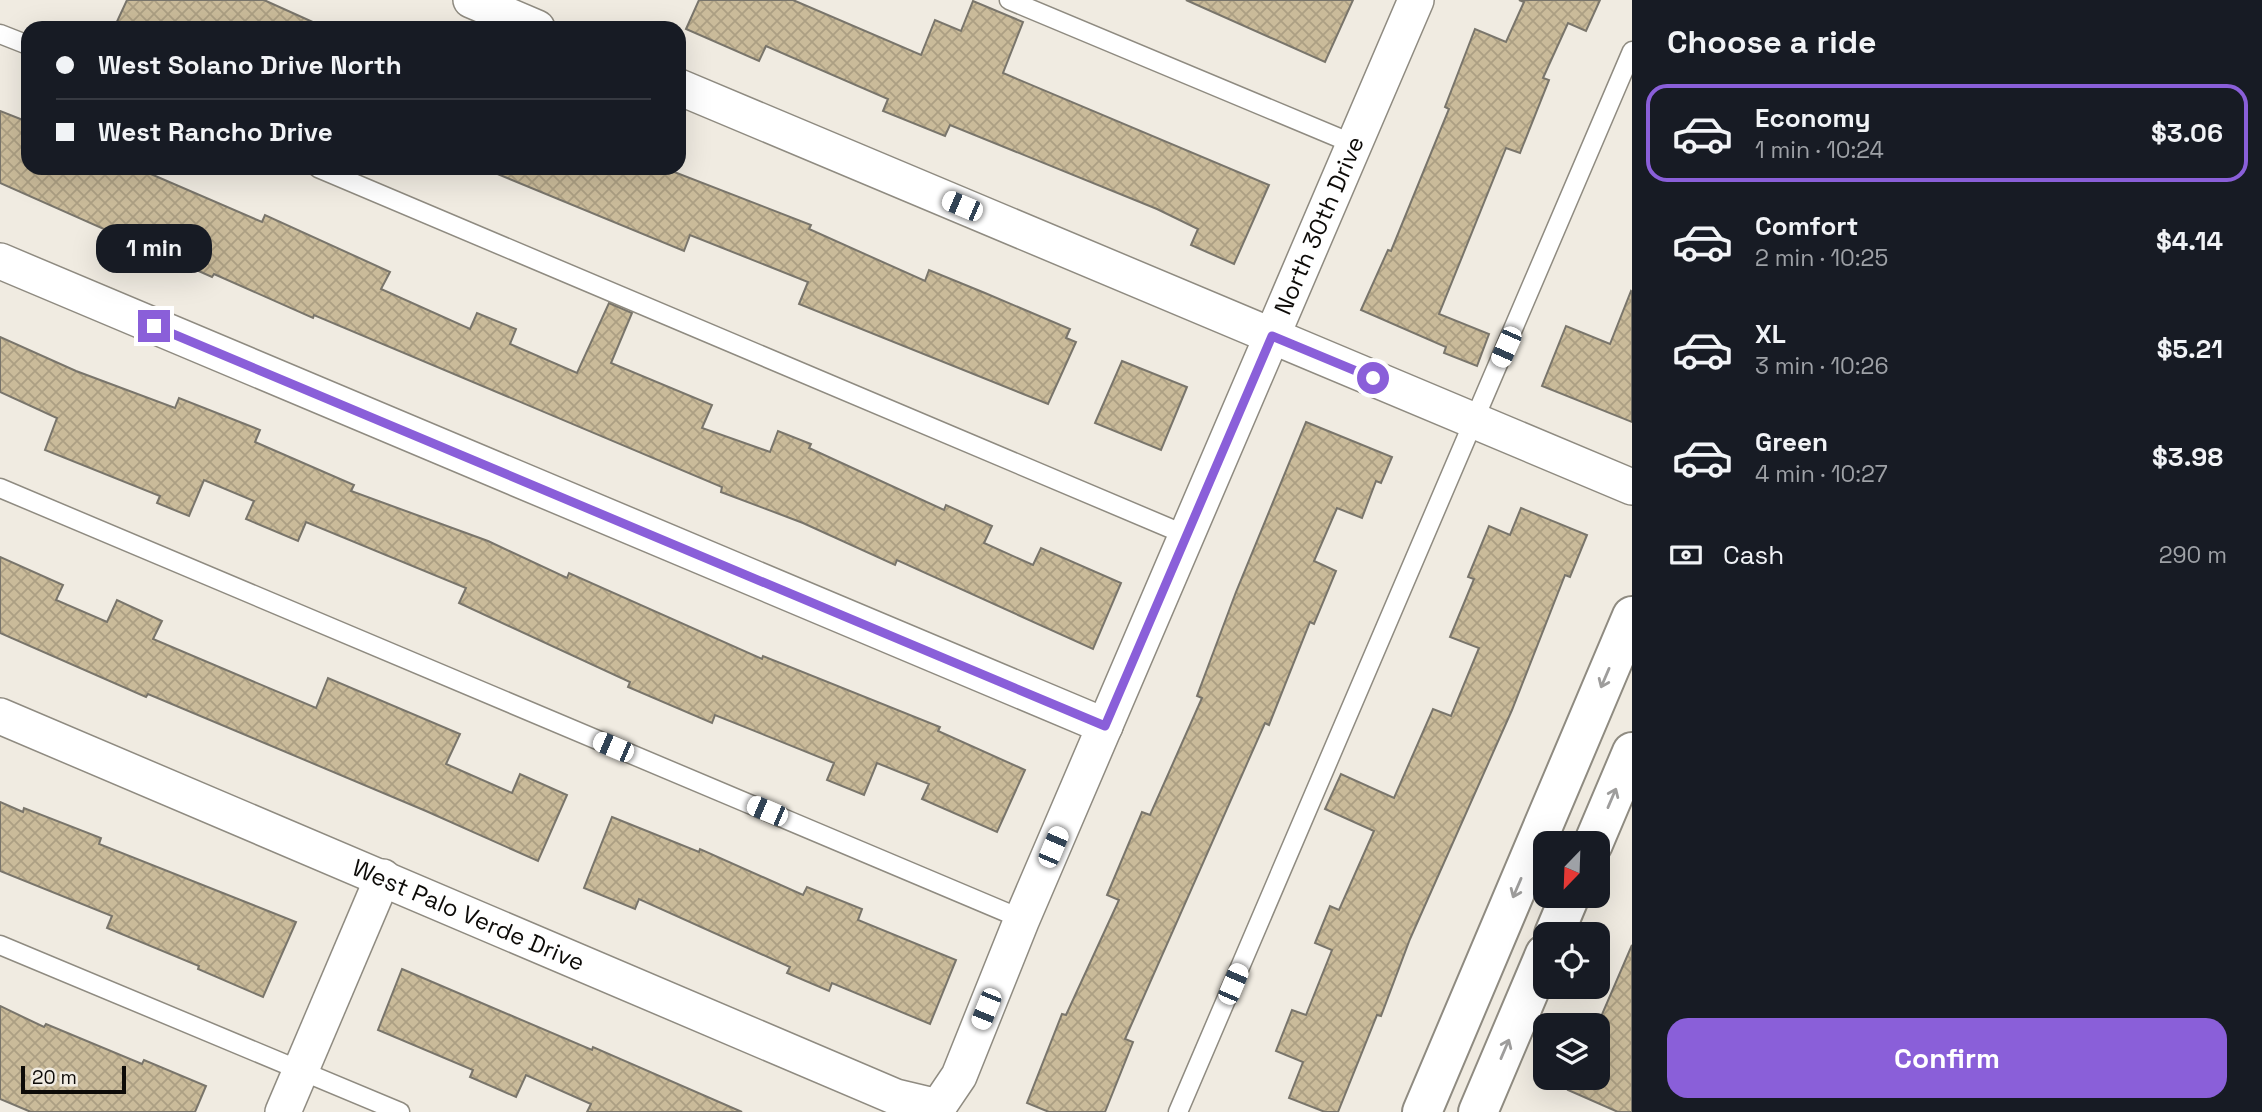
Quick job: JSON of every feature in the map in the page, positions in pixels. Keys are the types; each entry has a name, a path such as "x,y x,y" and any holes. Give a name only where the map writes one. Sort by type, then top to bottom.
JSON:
{"street":[{"path":"471,0 520,21"},
{"name":"North 30th Drive","path":"938,1107 959,1076 1022,919 1416,0"},
{"path":"686,91 1632,487"},
{"path":"0,261 1105,726"},
{"path":"1533,982 1478,1111 1426,1101 1632,616"},
{"name":"West Palo Verde Drive","path":"0,716 896,1097 938,1107"},
{"path":"1599,831 1632,752"},
{"path":"283,1112 383,877"}],"lane":[{"path":"1009,0 1356,145"},
{"path":"0,34 21,43"},
{"path":"1178,1112 1632,51"},
{"path":"335,175 1186,535"},
{"path":"0,488 1022,919"},
{"path":"0,945 400,1112"}],"building":[{"path":"127,0 264,0 310,21 117,21"},
{"path":"699,0 793,0 921,55 935,20 961,31 973,1 1023,22 1003,73 1269,185 1234,264 1191,245 1198,229 1157,209 950,125 945,136 883,111 888,99 766,46 759,61 686,29"},
{"path":"1186,0 1353,0 1325,62"},
{"path":"1519,0 1600,0 1586,31 1568,23 1543,78 1549,80 1520,153 1506,148 1439,314 1489,334 1477,366 1444,353 1446,347 1361,310 1388,250 1391,251 1449,109 1445,107 1475,29 1506,42 1524,2"},
{"path":"0,111 21,119 21,175 153,175 262,222 265,215 390,272 381,289 470,329 477,313 516,329 510,344 577,373 609,303 632,313 611,363 712,405 702,428 770,452 778,431 811,444 809,448 944,510 946,505 992,526 984,543 1033,565 1041,548 1121,583 1093,649 897,560 895,565 803,523 721,492 722,487 314,315 313,318 214,274 212,277 0,183"},
{"path":"500,175 682,175 811,225 809,229 925,281 929,270 1070,329 1066,338 1076,342 1048,404 799,304 808,282 690,235 684,251"},
{"path":"1631,291 1632,422 1542,386 1566,326 1610,344"},
{"path":"0,337 76,371 175,408 179,398 260,430 255,442 354,485 351,491 488,541 567,578 569,573 762,659 763,656 940,727 938,731 1025,770 997,832 922,799 929,784 877,763 864,795 827,780 834,763 715,715 712,723 628,687 630,682 459,603 466,588 306,522 298,541 246,519 254,501 204,480 189,516 157,503 160,496 45,450 57,418 0,392"},
{"path":"1122,361 1187,387 1161,450 1095,423"},
{"path":"1306,422 1392,457 1381,483 1376,481 1362,518 1337,508 1314,561 1336,571 1314,624 1310,622 1269,725 1265,723 1125,1039 1133,1042 1105,1112 1049,1112 1027,1103 1062,1014 1066,1015 1119,900 1107,895 1142,812 1150,815 1202,698 1197,696 1236,592"},
{"path":"1521,508 1587,535 1570,577 1565,575 1512,710 1410,939 1381,1016 1377,1015 1338,1112 1325,1112 1289,1098 1303,1062 1276,1051 1292,1010 1306,1015 1332,950 1315,943 1330,906 1339,910 1374,831 1325,809 1341,774 1394,798 1433,709 1451,716 1479,648 1450,637 1474,579 1468,577 1489,526 1510,535"},
{"path":"0,557 63,585 56,600 107,622 117,600 162,621 153,639 316,708 328,678 460,734 446,764 512,793 520,774 567,795 538,861 426,811 148,694 146,697 0,633"},
{"path":"0,802 23,812 24,808 101,838 99,844 296,922 263,997 198,969 199,966 107,928 112,916 0,871"},
{"path":"612,817 699,852 700,849 803,895 807,887 862,909 858,920 956,960 930,1024 832,983 829,991 787,973 790,967 639,899 635,909 584,888"},
{"path":"1632,945 1632,1112 1618,1112 1568,1090 1610,1090 1610,1013 1603,1013"},
{"path":"402,969 592,1050 593,1047 742,1112 587,1112 591,1104 526,1075 516,1097 470,1077 473,1070 378,1030"},
{"path":"0,1006 44,1027 46,1024 142,1064 144,1060 206,1086 195,1112 31,1112 0,1099"}],"route":[{"path":"154,326 1105,726 1272,336 1373,378"}]}
